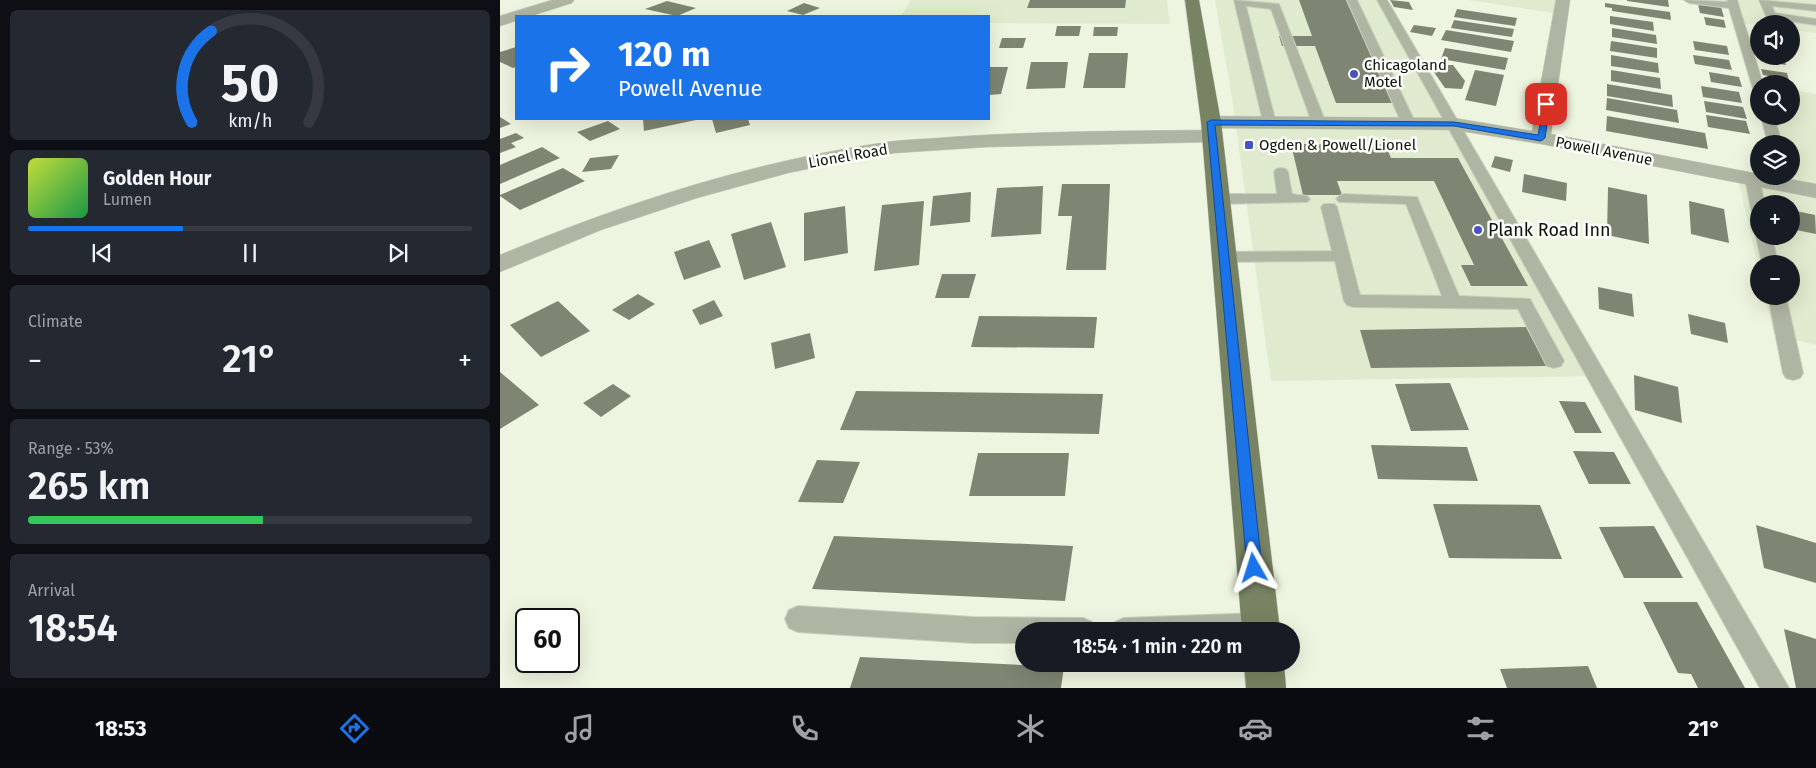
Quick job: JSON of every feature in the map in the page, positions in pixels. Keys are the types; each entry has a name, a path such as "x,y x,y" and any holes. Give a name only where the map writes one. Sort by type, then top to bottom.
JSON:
{"main road":[{"path":"1192,0 1212,129 1260,622"},
{"path":"1265,672 1266,688"}],"street":[{"path":"519,15 567,0"},
{"path":"1541,138 1563,0"},
{"path":"500,21 515,16"},
{"name":"Powell Avenue","path":"1212,129 1269,123 1454,124 1541,138 1750,179"},
{"name":"Lionel Road","path":"500,264 608,220 674,198 756,175 834,157 889,148 1018,138 1212,129"},
{"name":"Powell Avenue","path":"1798,185 1816,191"}],"lane":[{"path":"1352,0 1410,124"},
{"path":"1382,0 1776,688"},
{"path":"1689,0 1733,3 1755,75"},
{"path":"1269,123 1240,1 1276,6 1319,123"},
{"path":"1816,8 1765,1 1771,16 1816,22"},
{"path":"1281,172 1285,199"},
{"path":"1218,199 1302,199"},
{"path":"1344,199 1412,200 1453,302"},
{"path":"1329,207 1354,301 1524,303 1554,361"},
{"path":"1224,257 1342,256"},
{"path":"1779,305 1793,374"},
{"path":"798,619 972,630 1015,630"}],"shaded area":[{"path":"911,0 1167,0 1170,24 990,23 990,15 902,15"},
{"path":"1215,0 1382,0 1598,376 1271,381 1232,98"},
{"path":"1468,0 1563,0 1561,14"},
{"path":"1691,0 1816,0 1816,33 1800,31 1800,15 1750,15 1750,24 1740,23 1735,6"},
{"path":"1800,91 1816,94 1816,345 1774,335 1767,305 1800,305 1800,255 1756,255 1753,245 1800,245 1800,195 1750,195 1750,231 1737,175 1750,178 1750,185 1800,185 1800,135 1772,135 1770,125 1800,125"}],"building":[{"path":"1030,0 1126,0 1125,8 1027,8"},
{"name":"Chicagoland Motel","path":"1299,0 1346,0 1395,103 1336,103 1315,46 1282,46 1279,36 1312,36"},
{"path":"1390,0 1409,2 1413,10 1394,7"},
{"path":"1668,0 1669,7 1627,1"},
{"path":"667,1 696,8 679,15 645,9"},
{"path":"804,3 820,8 803,15 787,11"},
{"path":"1605,3 1670,12 1671,20 1612,11 1612,8 1605,7"},
{"path":"1698,4 1721,7 1724,17 1700,13"},
{"path":"1457,9 1517,18 1515,26 1454,17"},
{"path":"1610,16 1653,22 1654,31 1610,24"},
{"path":"1704,17 1724,20 1726,28 1706,25"},
{"path":"1454,20 1514,29 1512,37 1451,28"},
{"path":"1414,25 1436,28 1432,36 1410,32"},
{"path":"1057,26 1081,26 1079,36 1055,36"},
{"path":"1094,27 1118,27 1117,36 1093,36"},
{"path":"1612,28 1656,35 1657,44 1612,37"},
{"path":"1446,30 1514,41 1511,52 1441,40"},
{"path":"1002,38 1026,38 1023,48 999,48"},
{"path":"1611,41 1657,48 1657,58 1610,51"},
{"path":"1693,41 1727,46 1729,55 1695,50"},
{"path":"515,47 515,67 500,62 500,52"},
{"path":"1445,48 1508,58 1505,70 1441,59"},
{"path":"1089,53 1128,53 1125,88 1083,88"},
{"path":"1611,55 1658,63 1659,73 1611,66"},
{"path":"1693,55 1729,60 1732,70 1695,64"},
{"path":"1031,62 1068,62 1065,88 1026,89"},
{"path":"1429,65 1453,65 1465,81 1462,89 1445,88"},
{"path":"990,67 1008,67 1001,94 990,95"},
{"path":"1761,69 1787,73 1788,75 1763,75"},
{"path":"1475,70 1504,75 1496,106 1465,100"},
{"path":"1611,70 1660,78 1661,89 1611,81"},
{"path":"1709,72 1739,77 1742,87 1711,82"},
{"path":"1607,84 1672,95 1673,107 1607,96"},
{"path":"1701,86 1739,92 1742,103 1703,97"},
{"path":"1607,98 1677,110 1679,123 1606,110"},
{"path":"1704,101 1743,107 1747,119 1706,112"},
{"path":"1706,115 1746,121 1750,134 1708,127"},
{"path":"1607,116 1705,133 1708,149 1606,131"},
{"path":"500,117 511,124 500,128"},
{"path":"643,120 696,120 644,131"},
{"path":"712,120 748,120 750,125 716,133"},
{"path":"608,121 620,129 590,141 577,132"},
{"path":"516,133 524,138 511,143 516,147 500,153 500,139"},
{"name":"Plank Road Inn","path":"1291,144 1385,144 1391,158 1458,158 1528,286 1471,286 1461,265 1474,265 1434,181 1337,181 1342,195 1303,195"},
{"path":"542,147 560,158 500,184 500,165"},
{"path":"619,155 611,169 582,172 590,158"},
{"path":"1495,156 1513,160 1510,172 1491,167"},
{"path":"563,168 585,181 520,210 500,196 500,195"},
{"path":"1524,174 1567,183 1566,201 1522,192"},
{"path":"1062,184 1110,184 1106,270 1066,270 1072,216 1058,216"},
{"path":"1043,186 1041,234 991,237 997,188"},
{"path":"1608,187 1647,195 1649,244 1607,235"},
{"path":"971,192 970,222 930,226 933,196"},
{"path":"924,201 919,265 874,271 882,205"},
{"path":"1689,201 1724,209 1729,243 1691,234"},
{"path":"845,206 848,253 804,261 804,213"},
{"path":"1800,212 1815,215 1816,234 1800,231"},
{"path":"771,222 786,267 744,280 731,234"},
{"path":"709,240 721,267 684,280 674,252"},
{"path":"942,274 976,274 969,298 935,298"},
{"path":"1598,287 1632,294 1634,317 1599,309"},
{"path":"638,294 655,304 629,320 612,310"},
{"path":"714,300 723,316 700,325 692,310"},
{"path":"558,301 590,331 541,357 510,325"},
{"path":"1688,314 1725,323 1728,343 1691,334"},
{"path":"979,316 1097,317 1094,348 971,347"},
{"path":"1526,327 1547,366 1371,368 1360,330"},
{"path":"810,333 815,358 775,369 771,343"},
{"path":"500,372 539,405 500,429"},
{"path":"1634,375 1678,387 1682,423 1635,410"},
{"path":"1450,383 1469,430 1411,431 1395,384"},
{"path":"613,384 631,396 601,417 583,403"},
{"path":"856,391 1103,394 1099,434 840,430"},
{"path":"1559,401 1585,402 1602,433 1575,433"},
{"path":"1371,445 1467,447 1478,481 1378,479"},
{"path":"1573,451 1614,452 1631,484 1589,484"},
{"path":"978,453 1069,453 1065,496 969,496"},
{"path":"817,460 860,462 843,503 798,502"},
{"path":"1433,504 1540,505 1562,559 1449,558"},
{"path":"1756,525 1816,543 1816,583 1764,568"},
{"path":"1654,526 1683,578 1624,578 1599,527"},
{"path":"834,536 1073,546 1065,601 812,589"},
{"path":"1643,602 1697,602 1745,688 1698,688 1691,674 1678,673"},
{"path":"1784,629 1816,639 1816,688 1796,688"},
{"path":"860,657 1015,665 1015,672 1063,672 1061,688 850,688"},
{"path":"1588,666 1597,688 1507,688 1500,669"}],"place":[{"name":"Chicagoland Motel","path":"1354,74"},
{"name":"Ogden & Powell/Lionel","path":"1249,145"},
{"name":"Plank Road Inn","path":"1478,230"}],"route":[{"path":"1254,568 1211,122 1454,124 1541,138 1546,104"}]}
